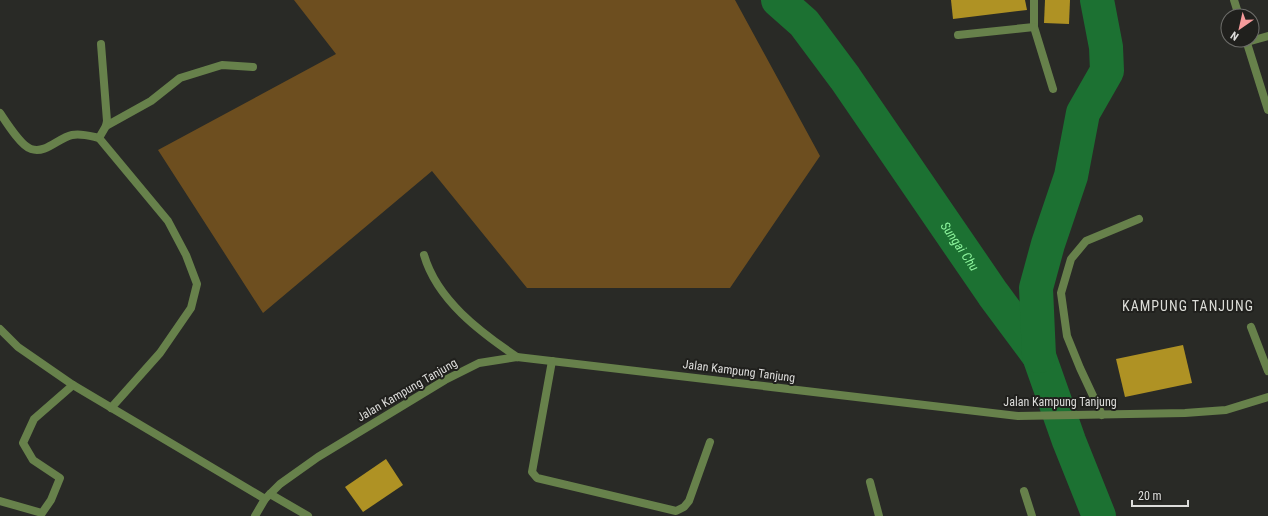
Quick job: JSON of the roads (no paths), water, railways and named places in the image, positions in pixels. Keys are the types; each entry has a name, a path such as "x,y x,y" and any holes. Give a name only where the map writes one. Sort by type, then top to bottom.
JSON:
{"street":[{"path":"1034,0 1034,27 1053,89"},
{"path":"958,35 1034,27"},
{"path":"101,44 106,126"},
{"path":"1248,48 1268,108"},
{"path":"99,138 106,126 151,101 180,78 222,65 253,67"},
{"path":"0,114 21,141 30,149 42,149 71,135 85,135 99,138 168,221 186,255 197,284 191,308 164,347 111,408"},
{"path":"1102,415 1067,336 1061,293 1071,259 1086,241 1139,219"},
{"path":"424,255 428,270 454,306 491,340 517,357"},
{"path":"1251,327 1268,372"},
{"path":"0,329 18,347 72,385 268,496 308,516"},
{"name":"Jalan Kampung Tanjung","path":"255,516 268,496 280,484 318,457 444,380 479,363 517,357 1018,416 1186,413 1226,410 1268,397"},
{"path":"552,361 532,472 537,478 676,511 684,508 689,501 710,442"},
{"path":"0,501 42,513 51,500 60,478 33,460 23,443 34,419 72,385"},
{"path":"870,482 879,516"},
{"path":"1024,491 1032,516"}],"waterway":[{"name":"Sungai Chu","path":"778,0 804,23 845,78 993,294 1039,356 1069,441 1099,516"},
{"path":"1039,356 1036,288 1048,244 1071,176 1083,113 1107,71 1106,47 1097,0"}],"district":[{"name":"KAMPUNG TANJUNG","path":"1188,306"}]}
